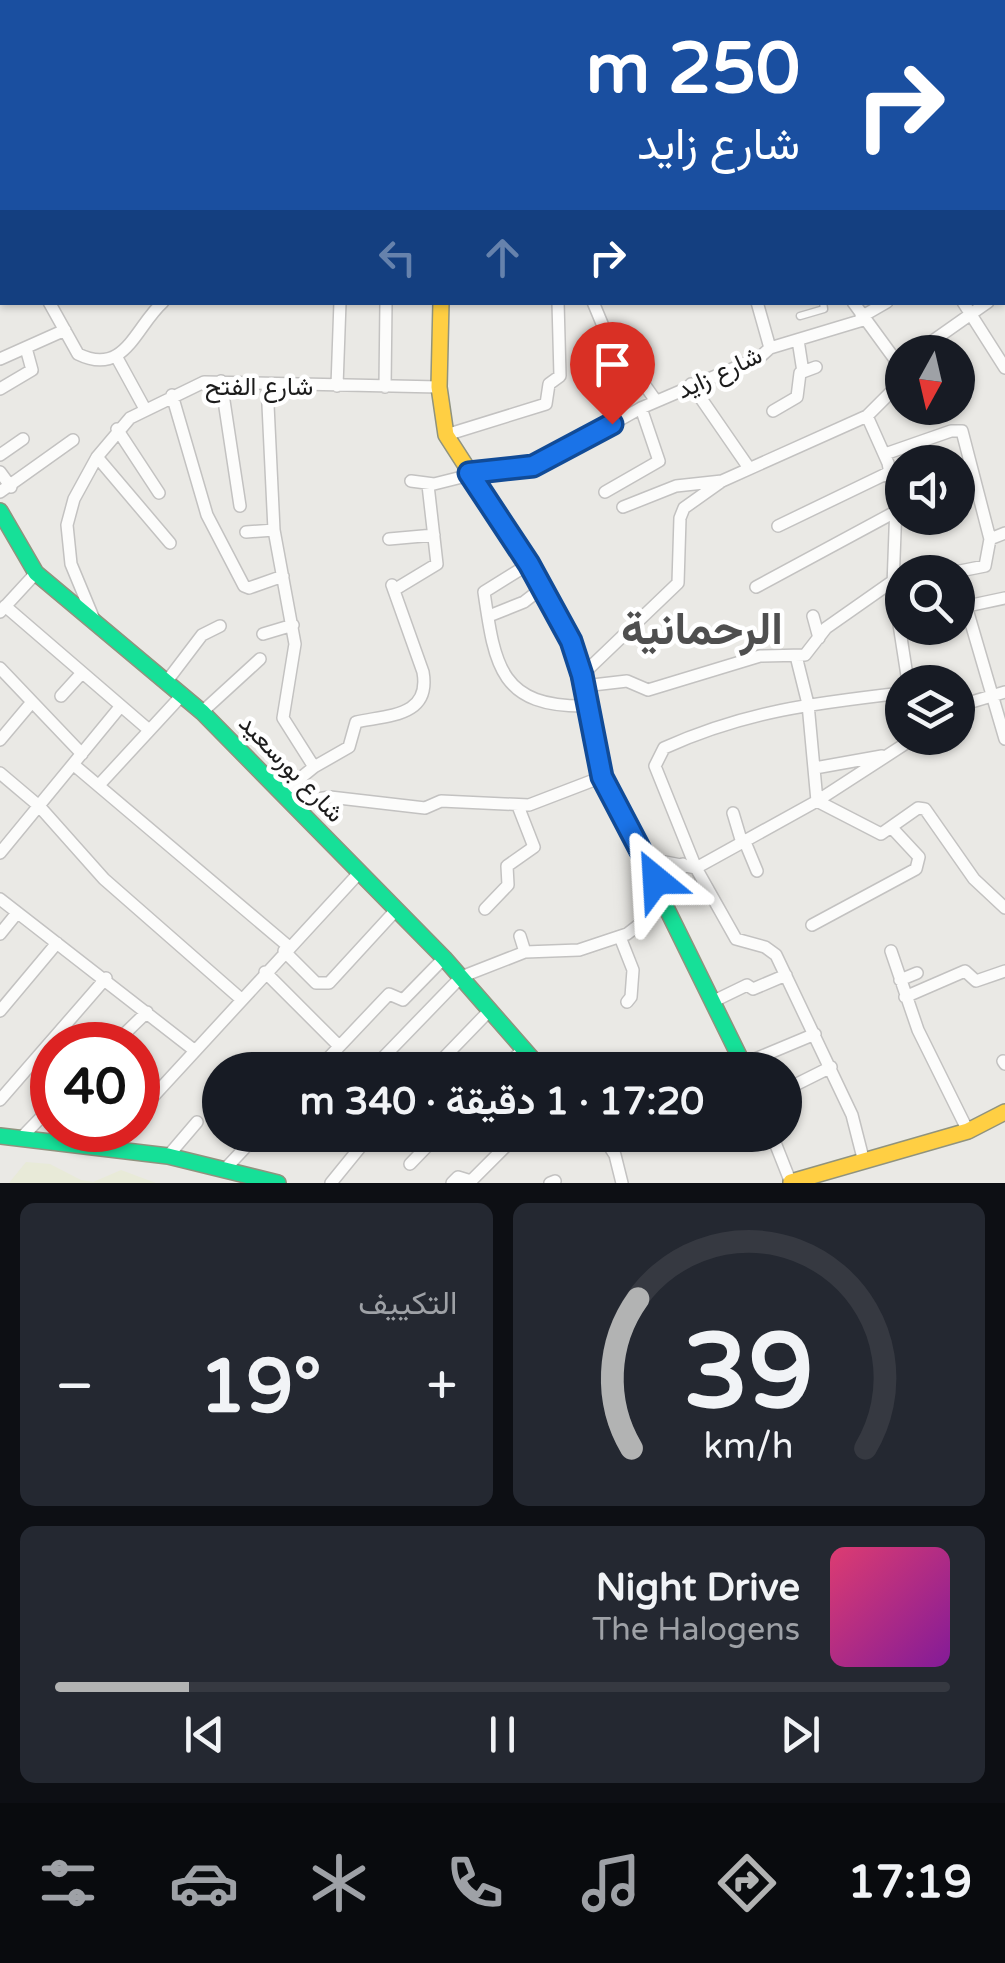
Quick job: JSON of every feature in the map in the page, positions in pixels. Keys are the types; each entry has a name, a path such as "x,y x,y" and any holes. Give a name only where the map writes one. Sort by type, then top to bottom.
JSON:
{"street":[{"path":"51,305 78,354 95,360 116,356 137,340 161,305"},
{"path":"337,386 340,305"},
{"path":"386,305 386,387"},
{"path":"441,305 439,387 446,435 529,564 571,641 583,680 602,777 737,1052"},
{"path":"446,435 546,404 549,384 560,376 558,305"},
{"path":"594,305 603,326 656,401"},
{"path":"758,305 770,348"},
{"path":"855,305 885,346"},
{"name":"شارع زايد","path":"428,484 543,463 691,384 760,357 770,348 862,319 883,305"},
{"path":"965,305 1004,363"},
{"path":"942,335 984,305"},
{"path":"0,359 65,330"},
{"path":"773,412 797,396 809,369 798,340"},
{"path":"0,390 32,370 26,348"},
{"path":"116,356 145,409"},
{"path":"221,381 240,506"},
{"name":"شارع الفتح","path":"92,617 71,564 66,538 74,499 117,430 145,409 172,395 221,381 439,387"},
{"path":"267,384 274,530 293,625 294,664 283,718 314,766"},
{"path":"691,384 749,468"},
{"path":"172,395 207,515 244,586 249,588 283,576"},
{"path":"583,680 678,583 680,518 684,508 722,481 867,416 885,398"},
{"path":"605,492 659,461 641,408"},
{"path":"867,416 885,454"},
{"path":"117,430 159,493"},
{"path":"911,445 962,431 966,445"},
{"path":"0,455 23,439"},
{"path":"0,472 5,490 73,440"},
{"path":"97,457 170,543"},
{"path":"778,526 885,474"},
{"path":"287,798 314,766 349,748 356,722 410,712 423,694 423,672 393,588 435,567 428,484 411,481"},
{"path":"623,507 676,486 722,481"},
{"path":"975,481 990,539 987,564 975,567"},
{"name":"شارع بورسعيد","path":"0,511 36,574 202,712 444,958 526,1052"},
{"path":"756,587 885,518"},
{"path":"246,532 274,530"},
{"path":"990,539 1005,533"},
{"path":"390,539 434,536"},
{"path":"529,564 484,590 500,666 520,692 543,704 586,706"},
{"path":"36,574 3,609 149,730"},
{"path":"489,616 524,602 542,588"},
{"path":"583,680 626,682 648,690 760,656 796,656 812,650 826,628 885,591"},
{"path":"975,604 1005,598"},
{"path":"813,616 820,638"},
{"path":"263,634 293,625"},
{"path":"167,681 202,635 220,626"},
{"path":"975,645 1005,738"},
{"path":"796,656 808,704 817,802"},
{"path":"202,712 260,659"},
{"path":"0,668 99,786 286,949 316,982 329,983 396,910"},
{"path":"61,696 82,674"},
{"path":"975,702 1005,692"},
{"path":"99,786 182,694"},
{"path":"864,1162 852,1115 786,975 770,948 738,942 696,868 658,775 658,756 664,748 712,726 808,704 885,695"},
{"path":"0,740 32,702"},
{"path":"0,853 120,707"},
{"path":"814,768 886,755"},
{"path":"644,858 696,868 817,802 889,755"},
{"path":"0,773 38,806 104,879 241,998"},
{"path":"287,798 330,797 425,808 442,801 518,806 538,803 602,777"},
{"path":"817,802 876,832 889,830 918,808 928,812 974,879 1005,908"},
{"path":"485,910 508,885 507,866 534,847 518,806"},
{"path":"733,812 757,871"},
{"path":"812,925 916,869 919,857 889,830"},
{"path":"389,1052 461,976 525,952 579,950 620,937 667,903 683,864"},
{"path":"160,1088 359,873"},
{"path":"0,899 194,1050"},
{"path":"0,934 17,913"},
{"path":"520,936 525,952"},
{"path":"620,937 632,970 632,998 627,1002"},
{"path":"0,1011 58,942"},
{"path":"891,952 905,997 968,1130"},
{"path":"334,1052 389,994 404,1000 444,958"},
{"path":"905,997 965,971 976,981 1005,971"},
{"path":"265,972 340,1046"},
{"path":"900,980 917,973"},
{"path":"714,1001 747,985 753,989 786,975"},
{"path":"0,1100 106,978"},
{"path":"449,1052 490,1010"},
{"path":"137,1022 147,1012"},
{"path":"776,1052 815,1034"},
{"path":"520,1052 523,1049"},
{"path":"802,1082 831,1067"},
{"path":"779,1152 791,1183 1003,1118"},
{"path":"168,1156 197,1122"},
{"path":"21,1138 30,1129"},
{"path":"0,1136 30,1139"},
{"path":"144,1152 278,1183"},
{"path":"226,1168 241,1152"},
{"path":"331,1183 356,1152"},
{"path":"410,1164 422,1152"},
{"path":"452,1183 458,1176 471,1181 501,1152"},
{"path":"613,1152 622,1183"}],"lane":[{"path":"800,316 824,309 823,305"}],"green space":[{"path":"26,1162 50,1164 93,1182 121,1170 156,1183 9,1183"}],"traffic: fast":[{"path":"0,511 36,573 202,712 444,958 526,1052"},
{"path":"662,899 737,1052"},
{"path":"0,1136 168,1156 278,1183"}],"traffic: slow":[{"path":"441,305 439,387 446,435 529,564 571,641 602,777 662,899"},
{"path":"791,1182 968,1131 1005,1112"}],"district":[{"name":"الرحمانية","path":"702,628"}],"route":[{"path":"612,424 533,466 469,473 529,564 571,641 582,675 602,777 656,880"}]}
